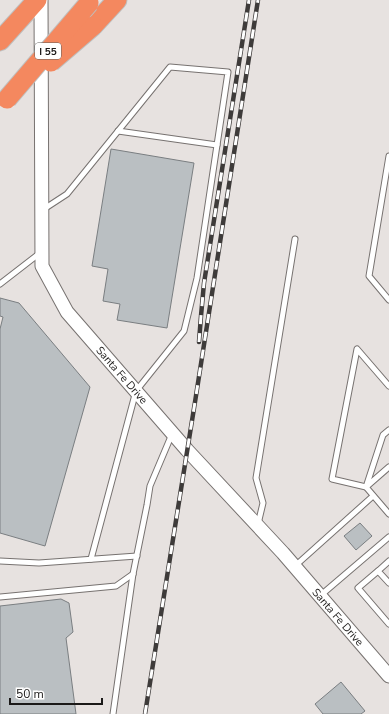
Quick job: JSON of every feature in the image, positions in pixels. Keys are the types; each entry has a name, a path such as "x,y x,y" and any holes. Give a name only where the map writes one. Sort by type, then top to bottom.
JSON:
{"highway":[{"path":"0,41 37,0"},
{"path":"4,104 93,26 117,0"},
{"name":"I 55","path":"4,104 90,1"}],"street":[{"name":"Santa Fe Drive","path":"41,0 42,266 67,312 172,433 294,566 389,676"}],"lane":[{"path":"42,211 66,194 170,67 228,72 197,278 184,331 136,391 91,559"},
{"path":"118,131 217,144"},
{"path":"389,156 369,276 389,300"},
{"path":"257,526 263,503 256,478 295,239"},
{"path":"0,284 42,252"},
{"path":"389,386 357,349 332,479 366,487 389,514"},
{"path":"366,487 383,435 389,430"},
{"path":"113,714 133,574 150,486 172,433"},
{"path":"366,487 389,467"},
{"path":"294,566 373,496"},
{"path":"320,597 389,538"},
{"path":"0,561 39,563 137,556"},
{"path":"389,561 358,588 389,624"},
{"path":"378,571 389,583"},
{"path":"0,597 116,586 133,574"}],"building":[{"path":"111,149 194,163 167,328 117,320 120,304 103,301 108,269 92,266"},
{"path":"0,298 19,303 90,387 45,546 0,533 0,329 3,317 0,316"},
{"path":"360,523 372,536 356,550 344,536"},
{"path":"61,599 69,603 73,632 66,638 76,714 0,714 0,606"},
{"path":"341,682 365,711 361,714 323,714 315,704"}],"railway":[{"path":"199,342 204,283 249,0"},
{"path":"145,714 258,0"}]}
